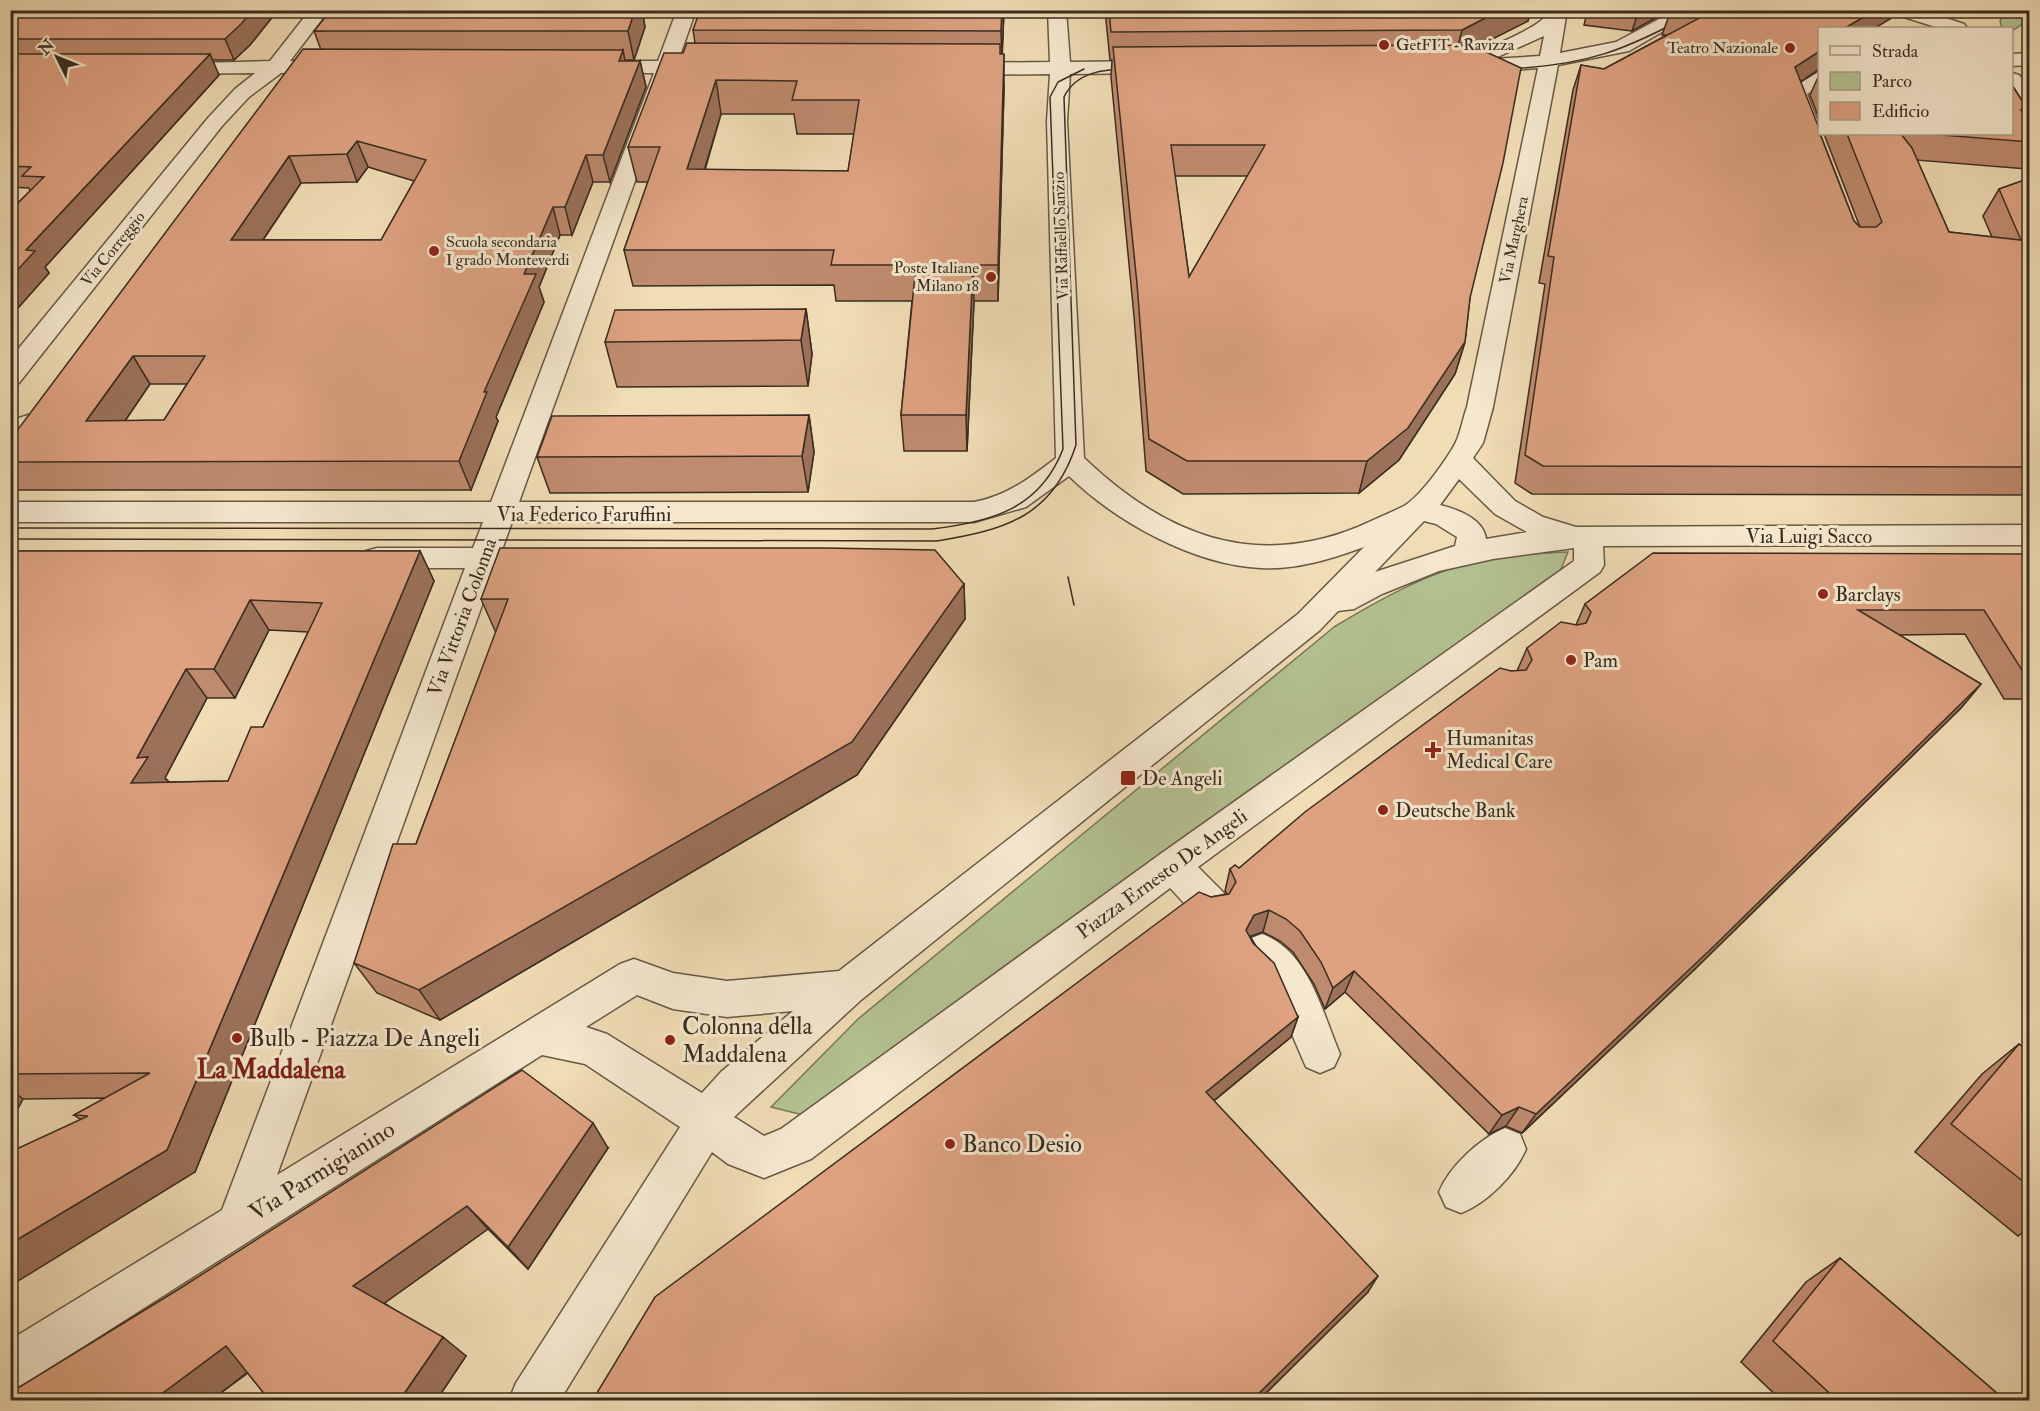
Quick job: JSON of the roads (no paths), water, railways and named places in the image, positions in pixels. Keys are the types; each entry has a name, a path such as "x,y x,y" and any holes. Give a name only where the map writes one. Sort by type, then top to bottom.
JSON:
{"street":[{"name":"Via Correggio","path":"10,377 215,122 242,93 274,69 320,10"},
{"name":"Via Vittoria Colonna","path":"238,1224 687,10"},
{"name":"Via Raffaello Sanzio","path":"1058,10 1061,69 1057,121 1070,461"},
{"path":"1639,38 1640,24 1665,10"},
{"path":"1456,67 1550,61 1622,47 1691,10"},
{"path":"1898,27 1909,13 1969,26"},
{"name":"Via Marghera","path":"1459,460 1469,443 1480,407 1524,92 1550,61 1557,14"},
{"name":"Via Marghera","path":"1456,67 1496,52 1543,29 1557,14"},
{"path":"2013,60 2030,59"},
{"path":"153,68 357,67"},
{"path":"581,67 728,68"},
{"path":"940,69 1179,67"},
{"path":"1456,67 1524,92"},
{"name":"Via Correggio","path":"266,102 271,93 274,69"},
{"path":"1817,147 1796,92 1818,78"},
{"path":"2013,80 2030,105"},
{"path":"215,122 234,116 247,117"},
{"path":"533,1401 719,1103 735,1086 847,988 1309,622 1417,512 1459,460 1487,494 1524,519 1549,530 1588,536"},
{"path":"1070,461 1088,480 1109,495 1151,520 1210,549 1256,559 1313,553 1344,543 1417,512 1435,513 1456,521 1471,533 1472,544 1465,554"},
{"name":"Via Federico Faruffini","path":"10,512 974,513 1004,507 1026,495 1070,461"},
{"name":"Via Luigi Sacco","path":"1588,536 2030,535"},
{"path":"1309,622 1377,583 1406,571 1465,554 1544,539 1588,536"},
{"name":"Piazza Ernesto De Angeli","path":"537,1035 593,1047 708,1123 743,1149 764,1157 796,1144 1172,866 1479,666 1539,621 1589,565 1588,536"},
{"path":"352,558 483,558"},
{"path":"1172,866 1210,903"},
{"path":"1262,951 1285,972 1320,1054"},
{"name":"Via Parmigianino","path":"10,1368 634,976 673,991 728,999 847,988"},
{"path":"1461,1192 1505,1149"}],"tram line":[{"path":"1504,69 1583,60 1650,36 1699,10"},
{"path":"10,528 932,529 974,522 1011,509 1041,486 1063,449 1050,97 1058,82 1084,69"},
{"path":"10,539 937,541 962,537 1005,525 1024,516 1040,504 1066,469 1076,445 1064,97 1069,89 1083,77 1101,71 1129,69"},
{"path":"1068,577 1074,605"}],"place":[{"name":"GetFIT - Ravizza","path":"1384,45"},
{"name":"Teatro Nazionale","path":"1790,48"},
{"name":"Scuola secondaria I grado Monteverdi","path":"434,251"},
{"name":"Poste Italiane Milano 18","path":"991,277"},
{"name":"Barclays","path":"1823,594"},
{"name":"Pam","path":"1571,660"},
{"name":"Humanitas Medical Care","path":"1433,750"},
{"name":"De Angeli","path":"1128,778"},
{"name":"Deutsche Bank","path":"1383,810"},
{"name":"Bulb - Piazza De Angeli","path":"237,1038"},
{"name":"Colonna della Maddalena","path":"670,1040"},
{"name":"Banco Desio","path":"950,1144"}],"district":[{"name":"La Maddalena","path":"271,1070"}]}
